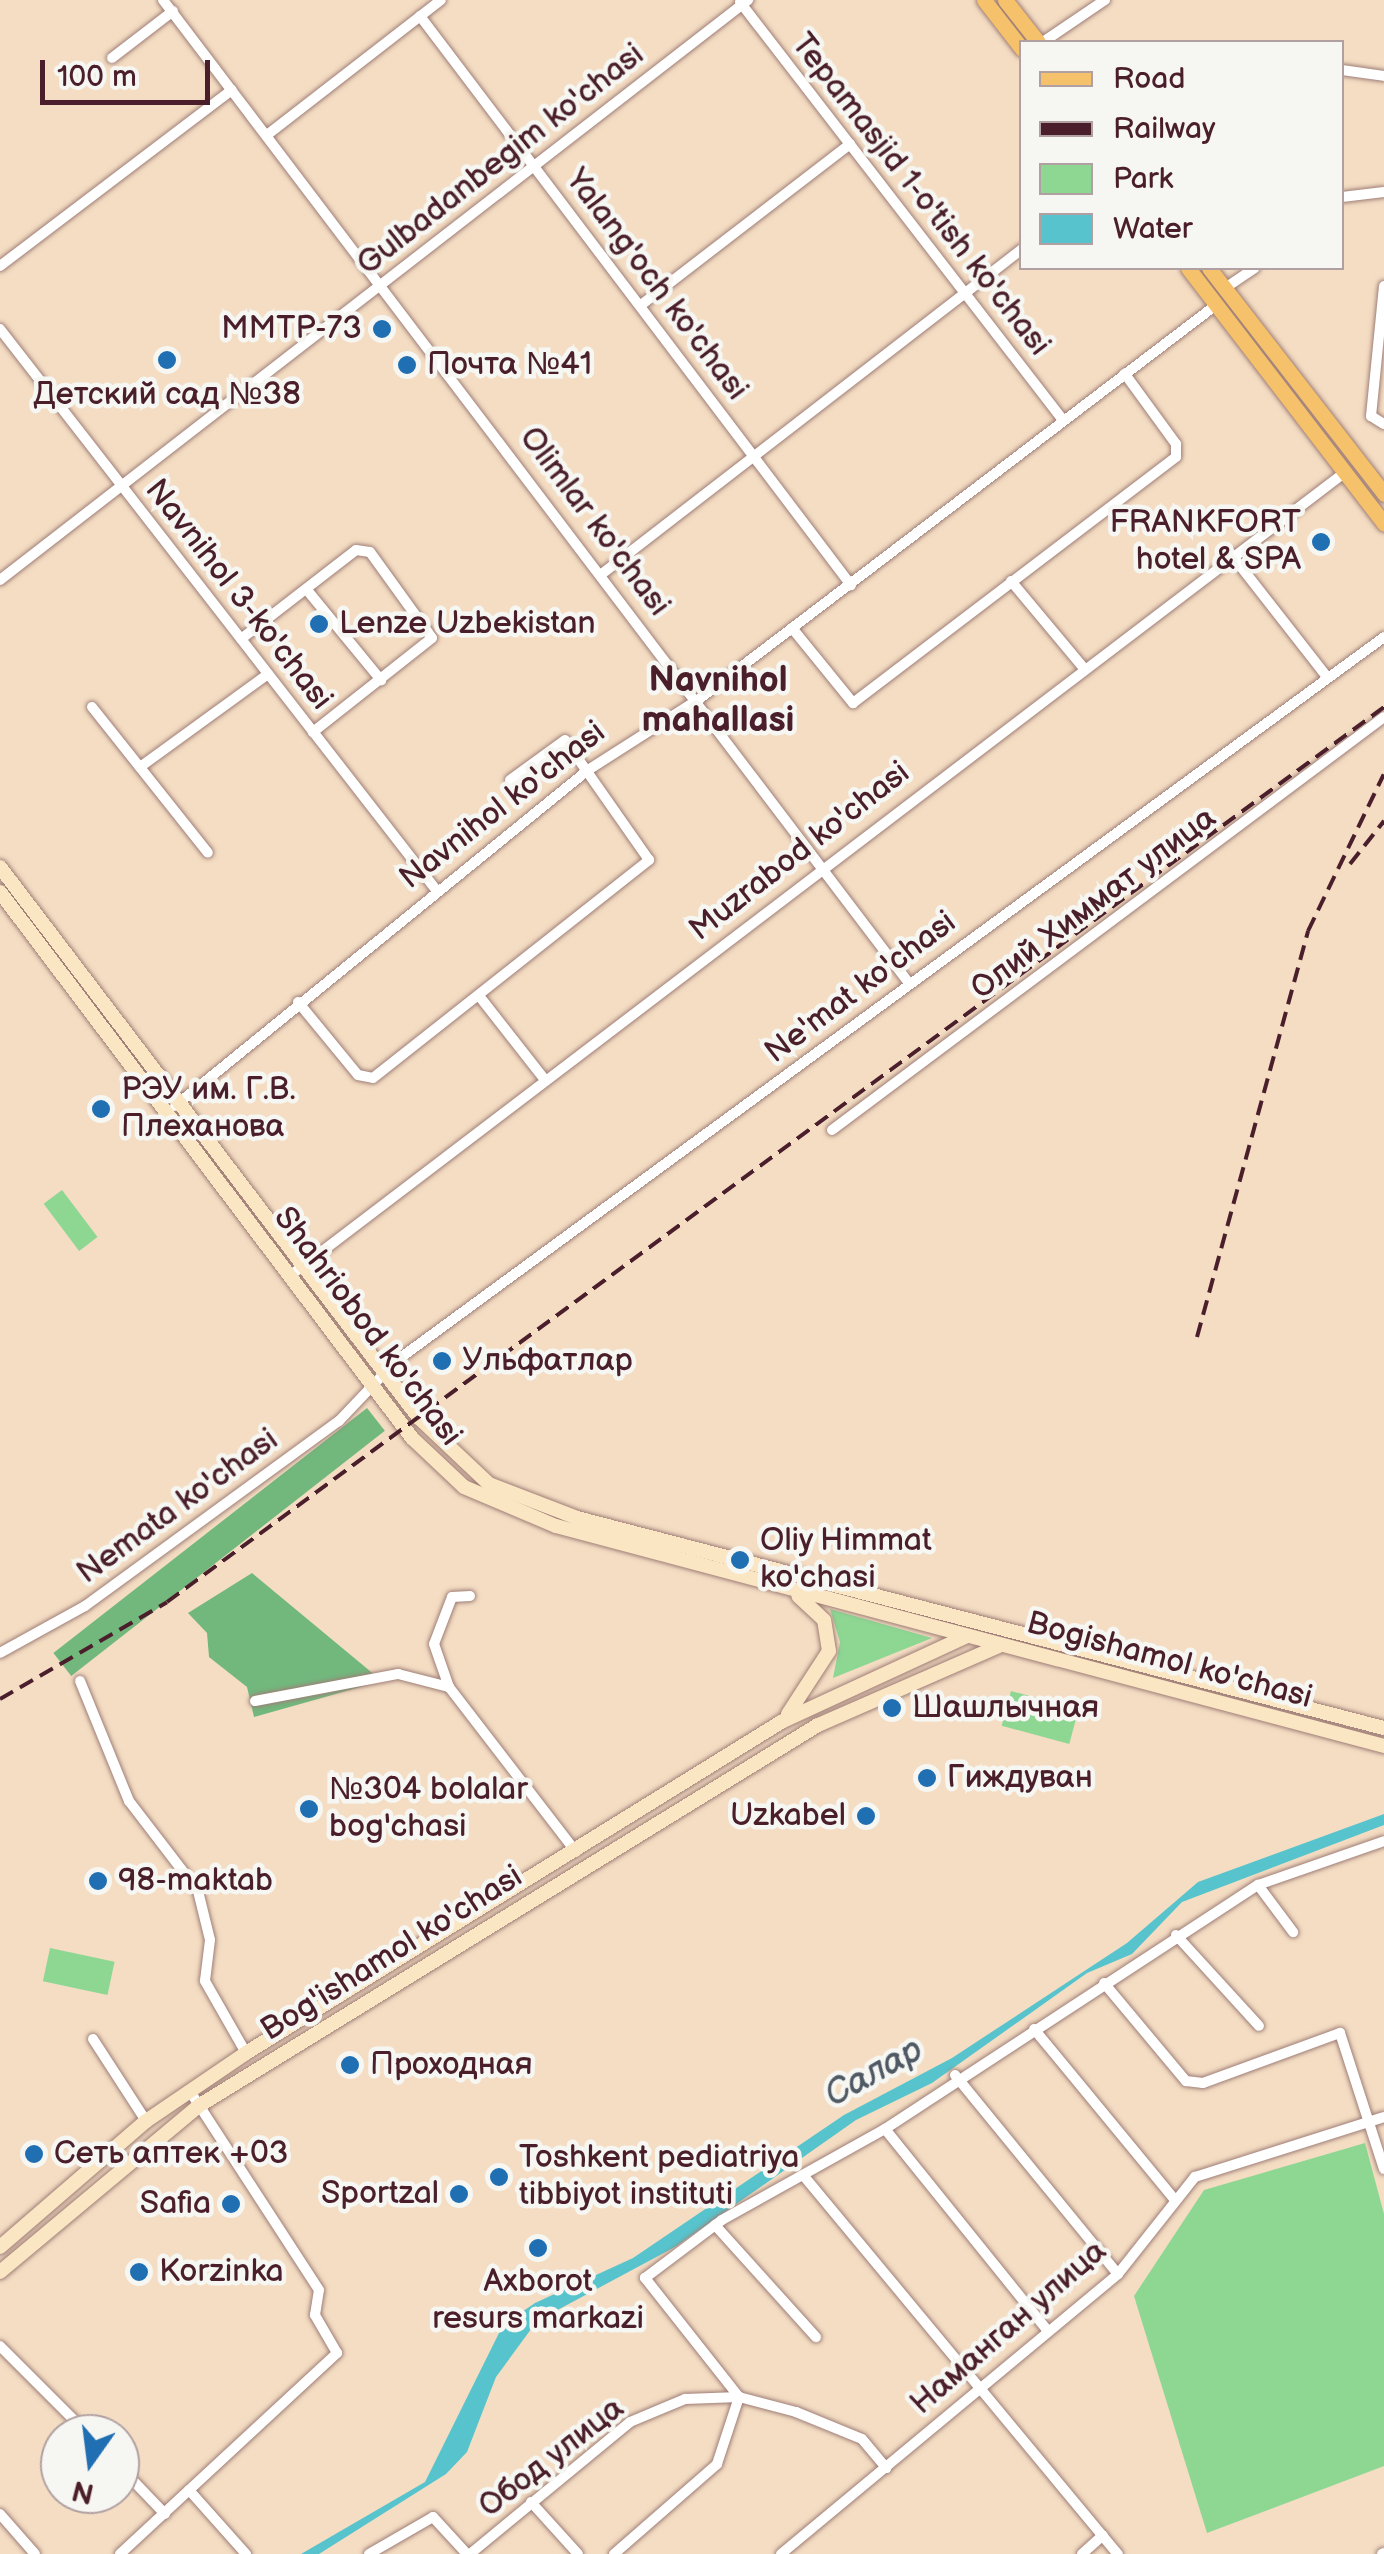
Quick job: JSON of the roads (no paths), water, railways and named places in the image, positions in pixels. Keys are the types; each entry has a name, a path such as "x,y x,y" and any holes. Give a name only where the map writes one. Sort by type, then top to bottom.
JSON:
{"main road":[{"path":"984,0 1019,45"},
{"path":"1005,0 1039,40"},
{"path":"1190,270 1384,523"},
{"path":"1211,270 1384,494"},
{"name":"Navnihol ko'chasi","path":"1214,302 1225,288"},
{"name":"Shahriobod ko'chasi","path":"0,866 297,1270 373,1385 436,1466 494,1504 780,1586 994,1627"},
{"name":"Shahriobod ko'chasi","path":"0,892 174,1106"},
{"name":"Shahriobod ko'chasi","path":"297,1270 451,1454 522,1500 916,1614 967,1636 1001,1645"},
{"path":"780,1586 817,1611 830,1642 820,1676 782,1722"},
{"name":"Bog'ishamol ko'chasi","path":"0,2247 146,2122 246,2053 782,1722 994,1627"},
{"name":"Bogishamol ko'chasi","path":"994,1627 1001,1645 1384,1728"},
{"name":"Bogishamol ko'chasi","path":"994,1627 1384,1746"},
{"name":"Bog'ishamol ko'chasi","path":"0,2272 200,2106 695,1799 869,1698 1001,1645"},
{"path":"685,1783 695,1799"},
{"path":"480,1910 491,1926"},
{"path":"426,1943 436,1959"}],"street":[{"name":"Olimlar ko'chasi","path":"164,0 699,699 908,982"},
{"path":"266,135 441,0"},
{"path":"1044,40 1105,0"},
{"name":"Tepamasjid 1-o'tish ko'chasi","path":"743,2 962,294 1063,420"},
{"name":"Gulbadanbegim ko'chasi","path":"0,580 743,2"},
{"path":"112,58 173,11"},
{"name":"Yalang'och ko'chasi","path":"420,16 851,585"},
{"path":"1344,70 1384,76"},
{"path":"0,266 232,90"},
{"path":"641,305 850,144"},
{"path":"1344,197 1384,192"},
{"path":"603,573 1019,252"},
{"path":"1225,288 1252,270"},
{"path":"1378,422 1384,286"},
{"name":"Navnihol ko'chasi","path":"174,1106 588,770 699,699 1214,302"},
{"name":"Navnihol 3-ko'chasi","path":"0,329 437,891"},
{"path":"792,628 853,703 1176,457 1176,444 1124,374"},
{"name":"Muzrabod ko'chasi","path":"297,1270 823,864 1231,554 1343,474"},
{"path":"241,639 356,550 370,552 432,638 313,732"},
{"path":"1231,554 1327,677"},
{"path":"1011,581 1082,667"},
{"path":"307,590 381,680"},
{"name":"Ne'mat ko'chasi","path":"373,1385 385,1372 908,982 1384,638"},
{"path":"140,767 268,674"},
{"path":"92,708 208,854"},
{"name":"Олий Химмат улица","path":"832,1130 1384,717"},
{"path":"298,1002 365,1079 480,997 649,860 588,770 561,739 510,780"},
{"path":"480,997 544,1080"},
{"name":"Nemata ko'chasi","path":"0,1653 85,1606 340,1420 373,1385"},
{"path":"470,1596 452,1598 434,1644 449,1688 576,1852"},
{"path":"256,1702 398,1674 449,1688"},
{"path":"80,1681 129,1800 198,1891 210,1946 205,1981 246,2053"},
{"path":"614,2554 717,2464 739,2397 645,2278 715,2225 885,2129 954,2075 1034,2029 1258,1886 1384,1841"},
{"path":"1258,1886 1293,1932"},
{"path":"1176,1935 1260,2026"},
{"path":"1104,1982 1186,2081 1202,2083 1340,2034 1384,2168"},
{"path":"1034,2029 1174,2200"},
{"path":"93,2039 146,2122"},
{"path":"954,2075 1118,2274"},
{"path":"120,2554 336,2353 315,2315 319,2290 190,2091"},
{"name":"Наманган улица","path":"781,2554 1118,2274 1174,2200 1204,2171 1384,2117"},
{"path":"885,2129 1047,2330"},
{"path":"803,2175 1118,2554"},
{"path":"715,2225 816,2336"},
{"path":"0,2346 68,2414"},
{"name":"Обод улица","path":"469,2554 630,2422 685,2399 739,2397 845,2429 886,2468"},
{"path":"140,2488 164,2514"},
{"path":"189,2490 246,2554"},
{"path":"531,2502 578,2554"},
{"path":"0,2514 35,2554"},
{"path":"369,2554 434,2517 469,2554"},
{"path":"1082,2554 1103,2535"}],"water":[{"name":"Салар","path":"1384,1814 1384,1825 1182,1902 1132,1954 1087,1973 932,2083 856,2120 675,2247 537,2321 496,2377 467,2452 446,2474 319,2554 301,2554 425,2482 503,2325 535,2303 633,2258 844,2115 952,2058 1127,1943 1198,1882"}],"railway":[{"path":"0,1699 167,1602 1384,707"},
{"path":"1197,1337 1308,931 1384,774"},
{"path":"1350,864 1384,821"}],"place":[{"name":"MMTP-73","path":"382,329"},
{"name":"Детский сад №38","path":"167,360"},
{"name":"Почта №41","path":"407,365"},
{"name":"FRANKFORT hotel & SPA","path":"1321,542"},
{"name":"Lenze Uzbekistan","path":"319,624"},
{"name":"РЭУ им. Г.В. Плеханова","path":"101,1109"},
{"name":"Ульфатлар","path":"442,1361"},
{"name":"Oliy Himmat ko'chasi","path":"740,1560"},
{"name":"Шашлычная","path":"892,1708"},
{"name":"Гиждуван","path":"927,1778"},
{"name":"№304 bolalar bog'chasi","path":"309,1809"},
{"name":"Uzkabel","path":"866,1816"},
{"name":"98-maktab","path":"98,1881"},
{"name":"Проходная","path":"350,2065"},
{"name":"Сеть аптек +03","path":"34,2154"},
{"name":"Toshkent pediatriya tibbiyot instituti","path":"499,2177"},
{"name":"Sportzal","path":"459,2194"},
{"name":"Safia","path":"231,2204"},
{"name":"Axborot resurs markazi","path":"538,2248"},
{"name":"Korzinka","path":"139,2272"}],"district":[{"name":"Navnihol mahallasi","path":"718,701"}]}
